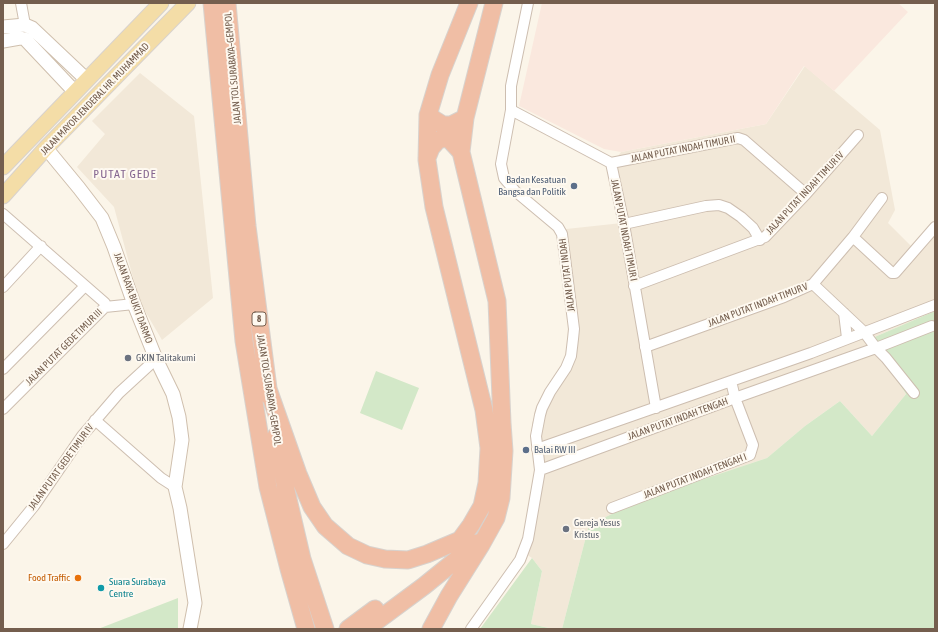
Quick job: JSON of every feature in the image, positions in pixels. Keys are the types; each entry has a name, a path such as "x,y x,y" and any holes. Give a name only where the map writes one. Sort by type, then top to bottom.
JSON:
{"highway":[{"name":"JALAN TOL SURABAYA–GEMPOL","path":"212,3 244,341 268,487 306,629"},
{"name":"JALAN TOL SURABAYA–GEMPOL","path":"226,3 247,226 267,386 287,495 302,559 325,629"},
{"path":"355,628 442,559 460,540 482,506 487,483 489,448 484,410 434,208 426,160 428,115 440,75 469,3"},
{"path":"431,629 496,518 501,498 504,473 497,301 461,152 465,118 494,3"},
{"path":"428,115 443,124 451,125 465,118"},
{"path":"426,160 431,148 438,140 445,138 450,140 461,152"},
{"path":"267,386 298,474 312,507 325,526 340,540 367,556 384,560 408,560 427,554 460,540"},
{"path":"355,628 454,563 486,535"}],"main road":[{"name":"JALAN MAYOR JENDERAL HR. MUHAMMAD","path":"3,167 161,3"},
{"name":"JALAN MAYOR JENDERAL HR. MUHAMMAD","path":"3,196 46,148 188,3"}],"street":[{"path":"21,3 25,25"},
{"name":"JALAN PUTAT INDAH","path":"471,629 520,560 528,539 540,470 536,436 542,408 550,392 566,368 571,356 574,329 562,234 558,227 515,191 504,178 501,164 511,110 511,86 528,3"},
{"path":"3,27 25,25 32,28 87,80"},
{"path":"3,41 20,38 25,39 75,92"},
{"path":"511,110 610,163"},
{"name":"JALAN PUTAT INDAH TIMUR IV","path":"634,286 765,237 806,194 858,135"},
{"name":"JALAN PUTAT INDAH TIMUR II","path":"610,163 738,138 744,140 806,194"},
{"name":"JALAN RAYA BUKIT DARMO","path":"46,148 102,218 156,359 173,394 179,417 182,440 175,487 180,508 195,603 190,629"},
{"name":"JALAN PUTAT INDAH TIMUR I","path":"610,163 624,224 656,408"},
{"name":"JALAN PUTAT INDAH TIMUR V","path":"645,347 784,297 813,284 882,198"},
{"path":"624,224 706,206 718,206 728,208 742,217 753,228 760,240"},
{"path":"3,214 105,303 105,307"},
{"path":"853,236 892,273 895,274 935,227"},
{"path":"3,287 41,246"},
{"path":"813,284 864,332 914,393"},
{"path":"3,369 85,286"},
{"name":"JALAN PUTAT GEDE TIMUR III","path":"3,408 105,307 134,304"},
{"name":"JALAN PUTAT INDAH TENGAH","path":"537,449 811,353 846,338 935,305"},
{"path":"844,312 846,338"},
{"name":"JALAN PUTAT INDAH TENGAH","path":"540,470 735,398 817,370 932,326"},
{"path":"811,353 817,370"},
{"name":"JALAN PUTAT GEDE TIMUR IV","path":"3,544 34,506 82,436 95,420 119,394 156,359"},
{"name":"JALAN PUTAT INDAH TENGAH I","path":"612,508 750,455 753,445 730,381"},
{"path":"95,420 161,478 175,487"}],"shaded area":[{"path":"542,3 898,3 908,12 834,91 804,66 766,124 621,152 604,149 519,106"},
{"path":"805,66 880,130 895,210 888,223 916,251 935,227 935,311 870,339 906,394 872,436 840,401 805,426 767,458 641,500 589,525 562,629 553,629 531,624 542,571 532,558 521,551 540,463 532,423 536,413 570,365 571,339 557,230 622,223 615,160 621,152 766,124"},
{"path":"140,73 194,116 213,298 162,340 142,306 114,207 77,167 105,134 92,121"}],"green space":[{"path":"935,311 935,629 562,629 589,525 641,500 767,458 805,426 840,401 872,436 906,394 870,339"},
{"path":"376,371 419,388 402,430 360,413"},
{"path":"532,558 542,571 531,624 553,629 480,629"},
{"path":"178,598 178,629 98,629"}],"place":[{"name":"Badan Kesatuan Bangsa dan Politik","path":"574,186"},
{"name":"GKIN Talitakumi","path":"128,358"},
{"name":"Balai RW III","path":"526,450"},
{"name":"Gereja Yesus Kristus","path":"566,529"},
{"name":"Food Traffic","path":"78,578"},
{"name":"Suara Surabaya Centre","path":"101,588"}],"district":[{"name":"PUTAT GEDE","path":"125,174"}]}
